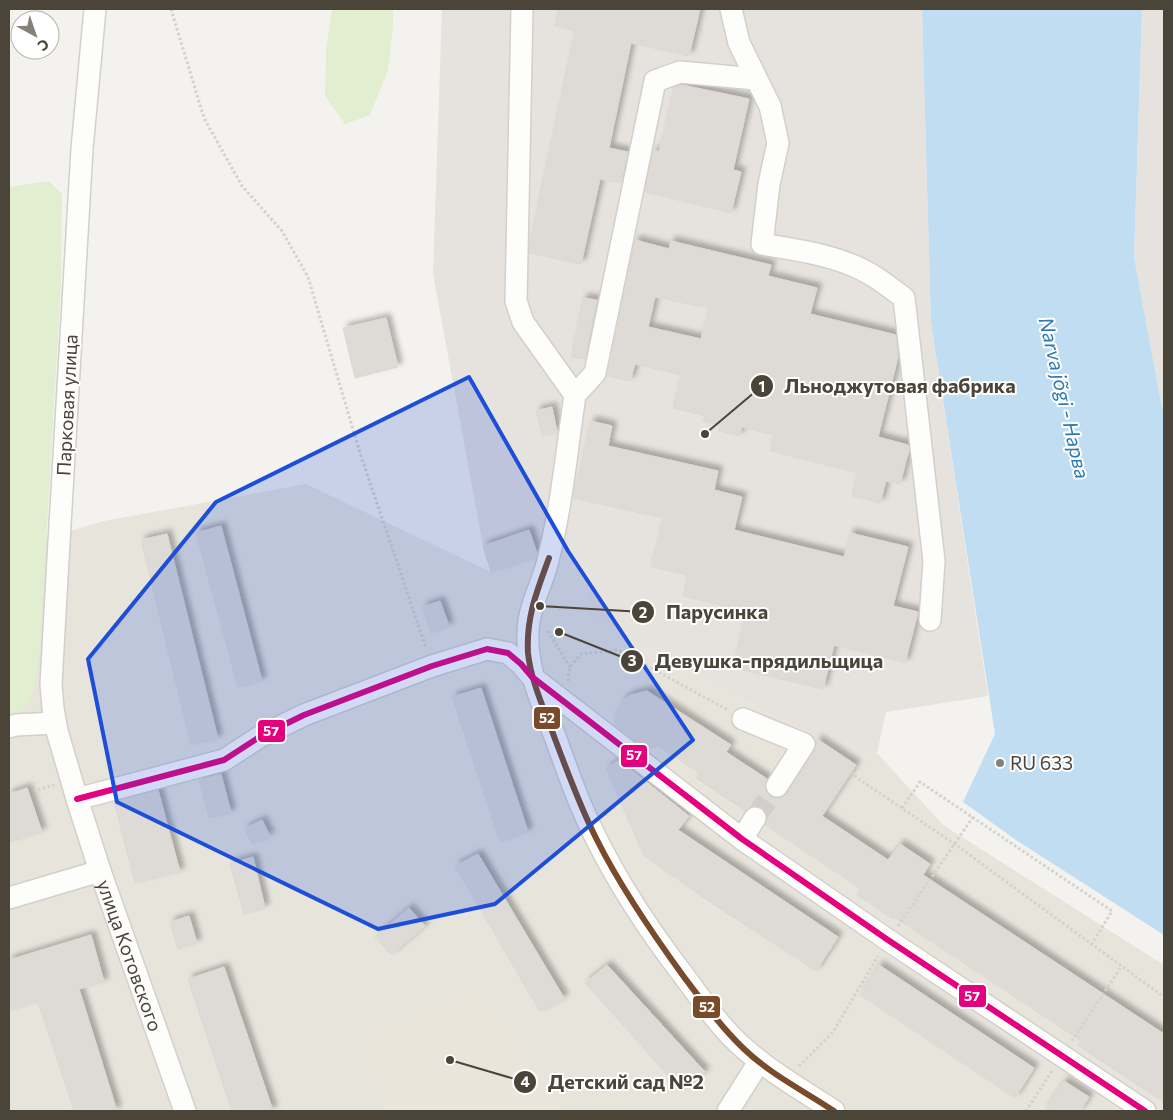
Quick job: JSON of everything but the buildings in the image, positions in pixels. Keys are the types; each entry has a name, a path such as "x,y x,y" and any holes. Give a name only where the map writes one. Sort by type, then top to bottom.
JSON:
{"street":[{"name":"Парковая улица","path":"77,799 56,723 51,684 82,149 95,9"},
{"path":"522,9 516,301 523,322 575,395"},
{"path":"731,9 739,43 770,106 778,143 769,184 762,244 804,251 849,264 880,280 904,298 934,561 930,620"},
{"path":"756,79 680,72 655,81 595,372 575,395 561,493 549,558 532,605 528,630 528,654 532,677 578,801 615,874 660,945 709,1010 759,1062 834,1111"},
{"path":"77,799 224,760 262,736 304,715 432,666 487,649 508,653 522,664 532,677 742,839 888,940 1145,1111"},
{"path":"743,718 804,744 777,786"},
{"path":"9,727 56,723"},
{"name":"улица Котовского","path":"77,799 100,871 185,1111"},
{"path":"742,839 755,818"},
{"path":"9,898 100,871"},
{"path":"728,1111 759,1062"}],"path":[{"path":"171,9 204,118 242,186 282,230 308,277 360,453 432,666"},
{"path":"532,605 570,667"},
{"path":"570,706 568,686 570,667 581,654 618,650 743,718"},
{"path":"850,773 956,845 1164,997"},
{"path":"902,808 920,782 1112,910 1091,945"},
{"path":"786,1079 833,1032 888,940 973,818"}],"highlighted area":[{"path":"469,377 568,551 693,740 495,904 378,929 117,802 88,659 216,502"}],"shaded area":[{"path":"442,9 922,9 931,323 988,696 886,712 877,753 801,730 584,614 592,570 549,558 538,557 491,572 483,546 433,274"},
{"path":"1142,9 1164,9 1164,413 1134,257"},
{"path":"306,484 491,572 538,557 549,558 592,570 584,614 801,730 877,753 943,825 1164,965 1164,1111 9,1111 9,549 104,521"},
{"path":"477,993 551,1084 561,1111 386,1111 359,1035"}],"green space":[{"path":"332,9 393,9 388,70 370,115 345,124 325,96 326,50"},
{"path":"49,181 62,194 61,284 40,646 34,688 30,698 18,714 9,719 9,187"}],"water":[{"name":"Narva jõgi - Нарва","path":"922,9 1142,9 1134,257 1164,413 1164,935 1016,840 963,802 995,734 931,323"}],"tunnel":[{"path":"755,818 777,786"}],"transit line":[{"name":"52","path":"549,558 531,616 528,653 532,675 539,696 585,815 597,840 616,875 649,927 712,1014 754,1058 834,1111"},
{"name":"57","path":"77,799 224,760 261,736 304,715 432,666 487,649 508,653 532,677 742,839 888,940 1145,1111"}],"place":[{"name":"Льноджутовая фабрика","path":"705,434"},
{"name":"Парусинка","path":"540,606"},
{"name":"Девушка-прядильщица","path":"559,632"},
{"name":"RU 633","path":"1000,763"},
{"name":"Детский сад №2","path":"450,1060"}]}
